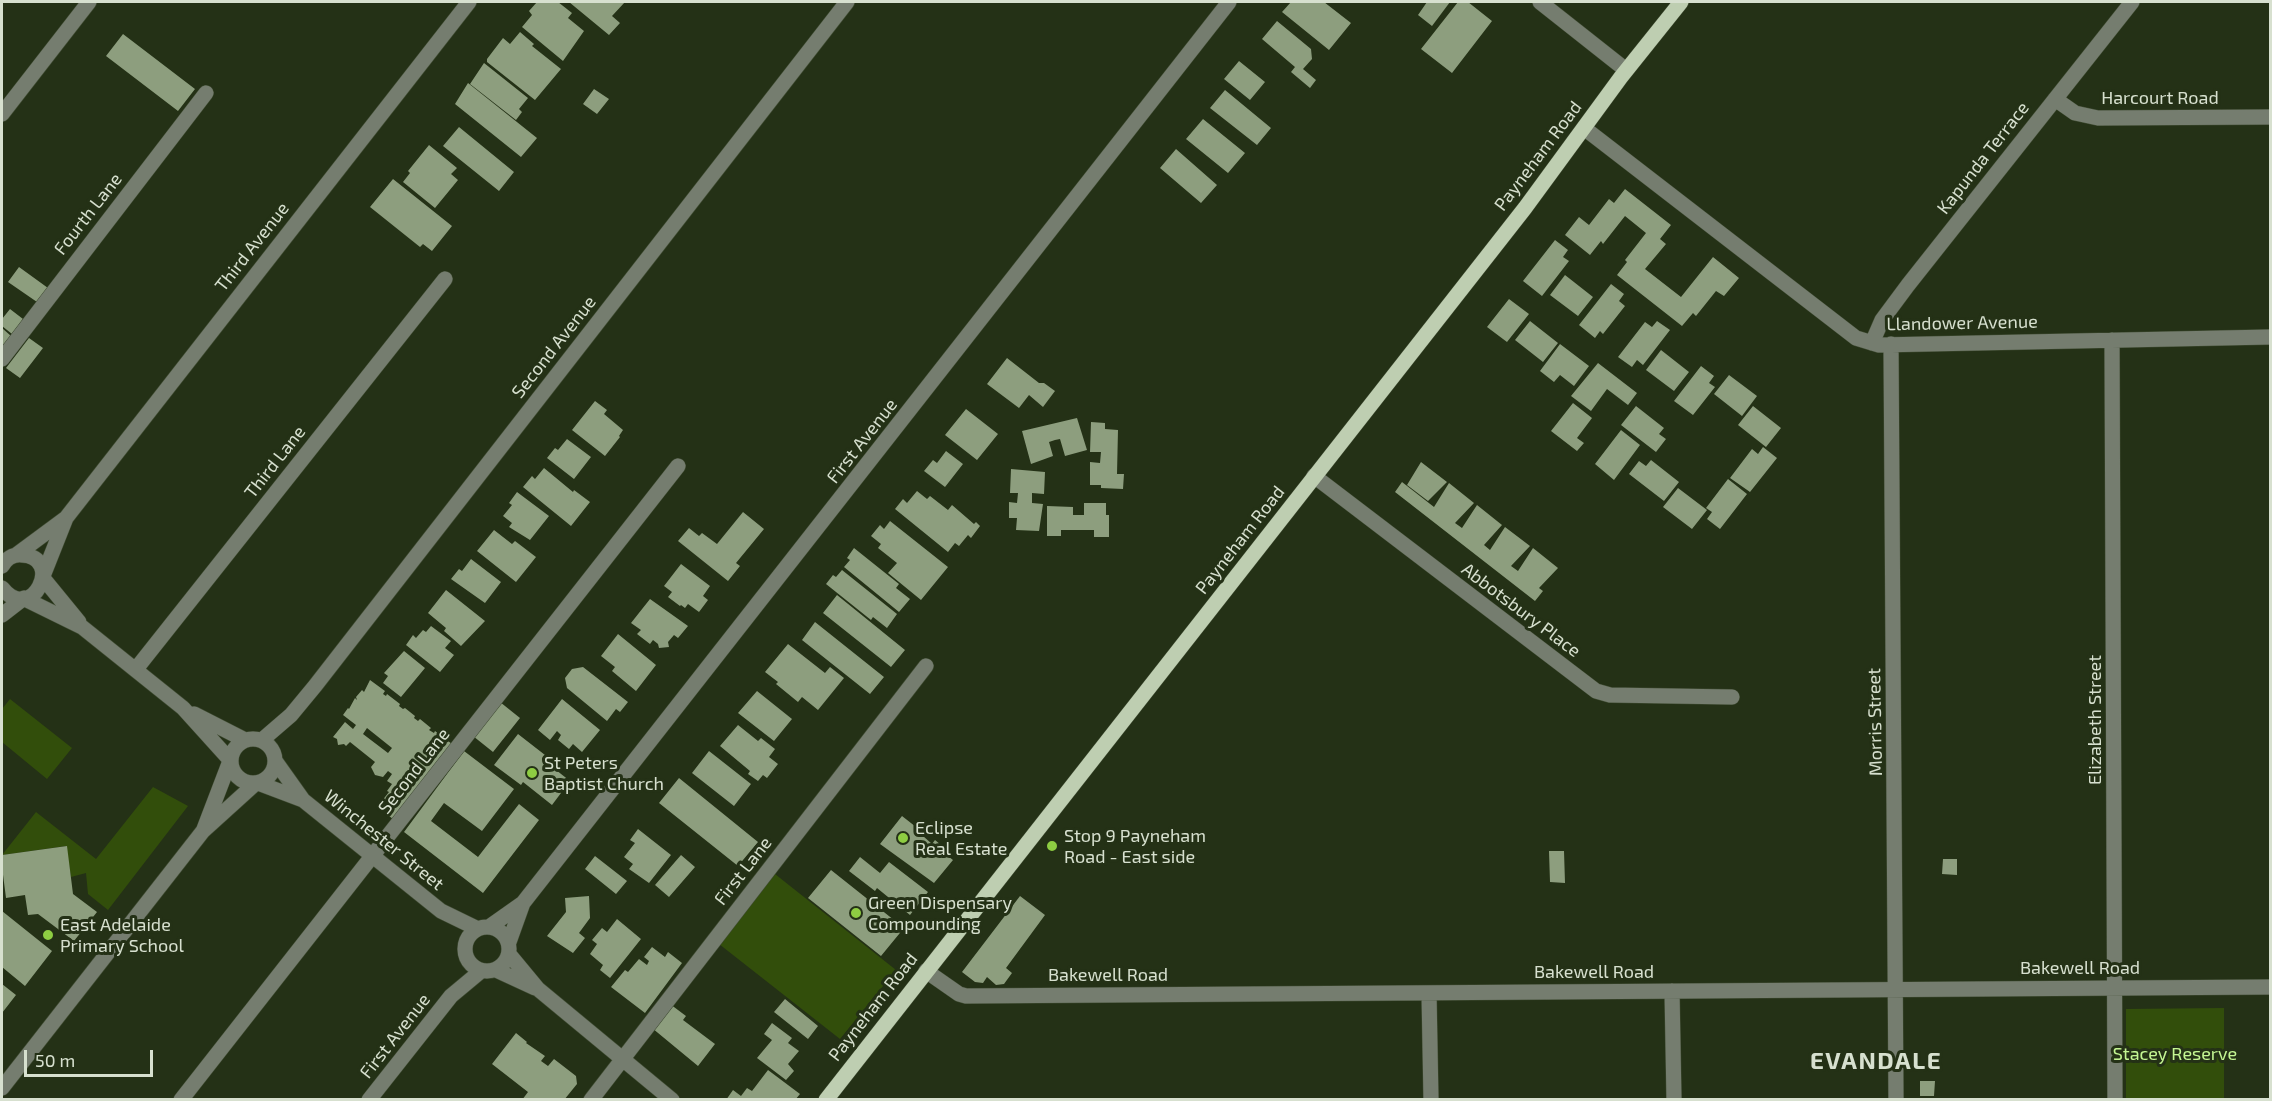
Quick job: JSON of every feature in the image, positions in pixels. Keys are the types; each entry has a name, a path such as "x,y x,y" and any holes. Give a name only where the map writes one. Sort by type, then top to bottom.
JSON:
{"main road":[{"name":"Payneham Road","path":"830,1098 926,971 1518,217 1626,70 1681,2"}],"street":[{"path":"2,114 89,2"},
{"name":"Third Avenue","path":"43,577 66,518 469,2"},
{"name":"Second Avenue","path":"262,740 291,715 337,658 847,2"},
{"name":"First Avenue","path":"509,948 524,903 1229,2"},
{"path":"1540,2 1626,70"},
{"name":"Kapunda Terrace","path":"1872,343 1882,320 1908,285 2132,2"},
{"name":"Fourth Lane","path":"2,359 206,93"},
{"name":"Harcourt Road","path":"2055,99 2075,113 2098,118 2271,117"},
{"name":"Llandower Avenue","path":"1584,128 1856,338 1872,343 2271,337"},
{"name":"Third Lane","path":"136,669 445,279"},
{"name":"Elizabeth Street","path":"2112,340 2115,1100"},
{"name":"Morris Street","path":"1891,344 1896,1100"},
{"name":"Second Lane","path":"181,1100 678,466"},
{"name":"Abbotsbury Place","path":"1314,476 1596,692 1610,695 1732,698"},
{"name":"Third Avenue","path":"2,566 11,553 66,518"},
{"path":"2,615 24,598 38,591 43,577 42,570 34,559 11,553"},
{"path":"43,577 82,627"},
{"path":"2,588 11,597 24,598 82,627 183,708 230,760 232,771 238,778 247,783 257,783"},
{"name":"First Lane","path":"591,1100 926,666"},
{"path":"183,708 244,740"},
{"name":"Second Avenue","path":"274,757 291,715"},
{"path":"2,1088 203,831 257,783 268,778 274,757 262,740 244,740 237,745 203,831"},
{"name":"Winchester Street","path":"274,757 303,800 441,911 483,928"},
{"name":"Winchester Street","path":"257,783 303,800"},
{"name":"First Avenue","path":"483,928 524,903"},
{"name":"Winchester Street","path":"441,911 466,952"},
{"path":"538,989 470,964 466,952 472,933 483,928 497,929 504,935 509,948 538,989 672,1100"},
{"path":"488,970 502,966 509,948"},
{"name":"First Avenue","path":"451,996 466,952"},
{"name":"First Avenue","path":"369,1100 451,996 488,970"},
{"name":"Bakewell Road","path":"926,971 958,994 966,996 2271,987"},
{"path":"1672,991 1674,1100"},
{"path":"1429,993 1431,1100"}],"green space":[{"path":"10,699 72,748 47,779 2,742 2,709"},
{"path":"153,787 188,806 108,910 88,894 86,873 71,877 66,846 2,855 36,812 96,859"},
{"path":"775,874 896,970 840,1039 719,944"},
{"name":"Stacey Reserve","path":"2224,1008 2224,1099 2126,1099 2126,1009"}],"building":[{"path":"537,2 558,2 572,13 568,18 584,31 563,61 522,27 532,15 529,11"},
{"path":"569,2 625,2 612,16 620,23 609,35"},
{"path":"1291,2 1324,2 1351,23 1329,50 1282,12"},
{"path":"1427,2 1450,2 1432,26 1418,15"},
{"path":"1458,2 1468,2 1492,21 1452,73 1421,49"},
{"path":"1277,21 1311,49 1312,59 1303,69 1316,80 1310,88 1291,72 1295,67 1262,39"},
{"path":"520,32 534,44 532,46 561,69 535,100 487,62 503,38 510,44"},
{"path":"123,34 195,89 178,111 106,56"},
{"path":"1239,61 1265,82 1250,100 1224,79"},
{"path":"484,63 528,98 519,109 522,112 516,120 470,84"},
{"path":"468,83 537,138 521,157 455,104"},
{"path":"594,89 609,99 597,114 583,104"},
{"path":"1225,90 1271,128 1257,145 1210,108"},
{"path":"1203,119 1245,153 1228,173 1186,139"},
{"path":"459,127 514,172 499,191 443,146"},
{"path":"429,145 457,168 451,174 458,180 435,208 403,182 410,173 408,171"},
{"path":"1176,149 1217,185 1201,203 1160,168"},
{"path":"393,179 452,226 432,251 423,244 420,247 370,207"},
{"path":"1625,189 1671,225 1660,239 1666,244 1645,269 1681,297 1713,257 1739,278 1724,296 1716,291 1696,316 1693,313 1682,326 1617,275 1627,262 1625,260 1646,233 1625,216 1603,244 1601,241 1590,255 1565,235 1579,217 1589,225 1609,199 1614,203"},
{"path":"1555,240 1568,250 1563,257 1569,261 1542,296 1523,281"},
{"path":"19,267 48,288 37,302 8,282"},
{"path":"1565,275 1593,297 1578,316 1550,295"},
{"path":"1611,284 1624,294 1619,301 1625,306 1603,334 1600,331 1595,338 1579,325"},
{"path":"1509,299 1529,314 1507,342 1487,327"},
{"path":"10,309 23,319 12,334 2,326 2,319"},
{"path":"1530,321 1558,343 1543,362 1515,340"},
{"path":"1657,321 1670,330 1643,365 1637,360 1632,367 1618,357 1645,322 1652,327"},
{"path":"2,328 11,336 2,348"},
{"path":"29,338 43,348 20,378 6,368"},
{"path":"1560,344 1589,366 1574,386 1560,375 1554,382 1540,371"},
{"path":"1661,350 1689,372 1674,391 1646,370"},
{"path":"1007,358 1039,383 1044,383 1055,391 1043,407 1029,395 1019,408 987,384"},
{"path":"1598,363 1637,393 1628,405 1607,389 1591,411 1571,396"},
{"path":"1701,366 1714,376 1709,383 1715,387 1693,415 1674,401"},
{"path":"1729,375 1757,396 1742,416 1714,394"},
{"path":"595,401 607,410 604,414 623,430 605,456 572,430"},
{"path":"1573,403 1592,418 1577,438 1584,443 1577,451 1551,431"},
{"path":"1636,406 1664,428 1659,434 1666,439 1656,452 1621,425"},
{"path":"1753,406 1781,428 1766,447 1738,425"},
{"path":"966,409 998,434 977,460 945,435"},
{"path":"1077,418 1087,450 1065,456 1060,439 1055,440 1049,442 1053,456 1031,464 1022,431"},
{"path":"1091,422 1105,423 1105,429 1118,430 1117,474 1124,474 1123,489 1090,485 1090,462 1100,463 1101,452 1090,452"},
{"path":"1621,430 1640,445 1614,480 1595,464"},
{"path":"567,439 591,457 574,479 547,458"},
{"path":"1763,447 1777,458 1750,492 1730,478 1752,449 1758,454"},
{"path":"946,451 963,464 945,487 924,471 933,460 937,463"},
{"path":"1651,460 1679,482 1664,501 1629,474 1639,461 1646,466"},
{"path":"1421,462 1447,482 1428,501 1407,485"},
{"path":"544,468 573,492 574,490 590,502 571,526 523,487 532,476 535,479"},
{"path":"1011,469 1045,472 1044,494 1032,493 1032,503 1043,504 1039,531 1016,530 1017,518 1009,518 1009,502 1017,503 1018,493 1010,493"},
{"path":"1728,479 1747,494 1720,529 1707,519 1712,512 1706,508"},
{"path":"1402,482 1434,507 1449,483 1474,503 1455,523 1462,528 1477,505 1502,525 1484,545 1490,550 1505,527 1530,546 1511,566 1518,571 1533,548 1558,568 1539,588 1543,591 1535,601 1395,492"},
{"path":"1678,488 1707,510 1692,529 1663,507"},
{"path":"917,491 927,499 930,496 948,510 952,505 974,524 976,522 980,526 971,538 968,535 959,546 955,543 948,552 895,509 903,499 907,503"},
{"path":"517,492 549,516 530,540 509,527 512,523 503,516 512,505 509,503"},
{"path":"1084,503 1106,503 1106,515 1109,515 1109,537 1094,537 1094,530 1061,530 1061,536 1047,536 1047,506 1073,507 1073,515 1084,515"},
{"path":"743,512 764,529 736,563 740,566 728,581 678,541 689,528 699,536 702,533 717,544"},
{"path":"890,521 948,567 921,600 888,573 897,563 878,548 881,544 871,536 880,525 884,529"},
{"path":"494,530 512,544 515,541 536,557 516,582 477,551"},
{"path":"854,548 899,584 896,588 910,599 899,612 844,567 850,560 847,558"},
{"path":"471,559 501,582 485,603 451,579 459,569 462,571"},
{"path":"681,564 710,586 703,596 708,600 699,612 688,604 685,608 680,606 668,597 672,592 664,586"},
{"path":"842,570 897,614 887,628 873,617 871,620 826,584 833,575 836,577"},
{"path":"446,590 485,621 461,646 444,631 446,628 428,613"},
{"path":"837,595 905,650 891,667 823,613"},
{"path":"650,599 688,626 678,638 674,635 668,642 669,647 659,648 653,640 650,644 637,634 641,630 631,623"},
{"path":"815,622 884,677 870,694 802,640"},
{"path":"431,626 451,641 445,648 454,655 440,672 406,645 413,635 416,638 423,630 426,632"},
{"path":"618,634 656,665 636,691 612,671 615,667 601,656"},
{"path":"788,644 825,673 830,667 844,678 818,710 802,697 798,702 765,672"},
{"path":"404,651 425,668 401,697 383,683 388,676 384,673"},
{"path":"583,667 628,702 620,712 616,709 607,721 567,688 565,678 572,669"},
{"path":"370,680 385,691 383,694 386,696 387,694 400,704 399,706 415,716 414,718 418,721 420,719 431,728 429,730 434,733 435,731 452,744 393,819 377,807 389,792 387,791 392,784 387,781 392,774 388,771 383,777 375,775 371,767 375,762 350,742 346,746 338,745 337,739 333,737 345,722 353,729 356,725 343,715 355,698 357,700 356,697 362,690 364,692","holes":["367,728 392,748 388,753 363,734"]},
{"path":"757,691 792,719 774,741 738,713"},
{"path":"562,699 600,730 582,752 573,744 569,749 558,740 561,735 557,731 550,740 538,730"},
{"path":"500,702 520,718 493,752 473,736"},
{"path":"738,725 758,741 761,738 775,749 769,757 778,764 767,778 763,775 758,781 748,774 750,771 720,746"},
{"name":"St Peters Baptist Church","path":"518,734 545,755 542,759 570,781 552,805 523,782 521,785 494,765"},
{"path":"464,751 514,789 482,831 444,803 431,821 478,857 519,804 539,820 483,893 404,832"},
{"path":"709,751 751,784 734,806 692,773"},
{"path":"679,778 758,842 738,866 659,803"},
{"path":"902,816 925,834 923,836 932,844 935,840 947,850 944,853 953,860 934,883 880,844"},
{"path":"638,829 671,855 649,883 629,869 633,864 624,857 635,843 630,840"},
{"path":"67,846 73,894 97,912 74,941 38,914 28,915 25,895 6,898 2,867 2,855"},
{"path":"1549,851 1564,851 1565,883 1550,882"},
{"path":"681,855 695,867 669,897 655,885"},
{"path":"595,856 627,881 616,894 585,869"},
{"path":"860,857 880,873 889,862 928,892 910,915 877,888 875,891 849,871"},
{"path":"1943,859 1957,859 1957,875 1942,874"},
{"name":"Green Dispensary Compounding","path":"831,870 904,928 881,956 808,898"},
{"path":"589,896 590,918 579,933 585,938 573,953 547,936 566,912 565,898"},
{"path":"1020,896 1045,915 1006,968 1012,973 1004,984 996,985 987,977 983,983 975,982 962,972"},
{"path":"2,911 52,951 25,986 2,967"},
{"path":"617,919 641,939 610,978 600,970 603,965 590,954 597,944 592,940 602,928 607,932"},
{"path":"652,947 665,957 668,952 682,963 645,1013 611,987 625,970 628,972 639,959 647,965 649,961 644,957"},
{"path":"2,984 16,995 2,1013"},
{"path":"785,999 818,1026 808,1039 774,1012"},
{"path":"670,1004 686,1016 683,1020 715,1044 698,1066 652,1028"},
{"path":"772,1023 792,1038 788,1043 799,1051 788,1064 794,1071 786,1080 757,1058 772,1040 764,1034"},
{"path":"516,1033 545,1056 541,1061 548,1066 554,1059 576,1076 577,1084 564,1100 522,1100 528,1092 492,1064"},
{"path":"768,1070 800,1094 795,1100 726,1100 733,1090 741,1096 747,1088 752,1091"},
{"path":"1920,1081 1935,1081 1934,1096 1920,1096"}],"place":[{"name":"St Peters Baptist Church","path":"532,773"},
{"name":"Eclipse Real Estate","path":"903,838"},
{"name":"Stop 9 Payneham Road - East side","path":"1052,846"},
{"name":"Green Dispensary Compounding","path":"856,913"},
{"name":"East Adelaide Primary School","path":"48,935"}],"district":[{"name":"EVANDALE","path":"1876,1061"}]}
